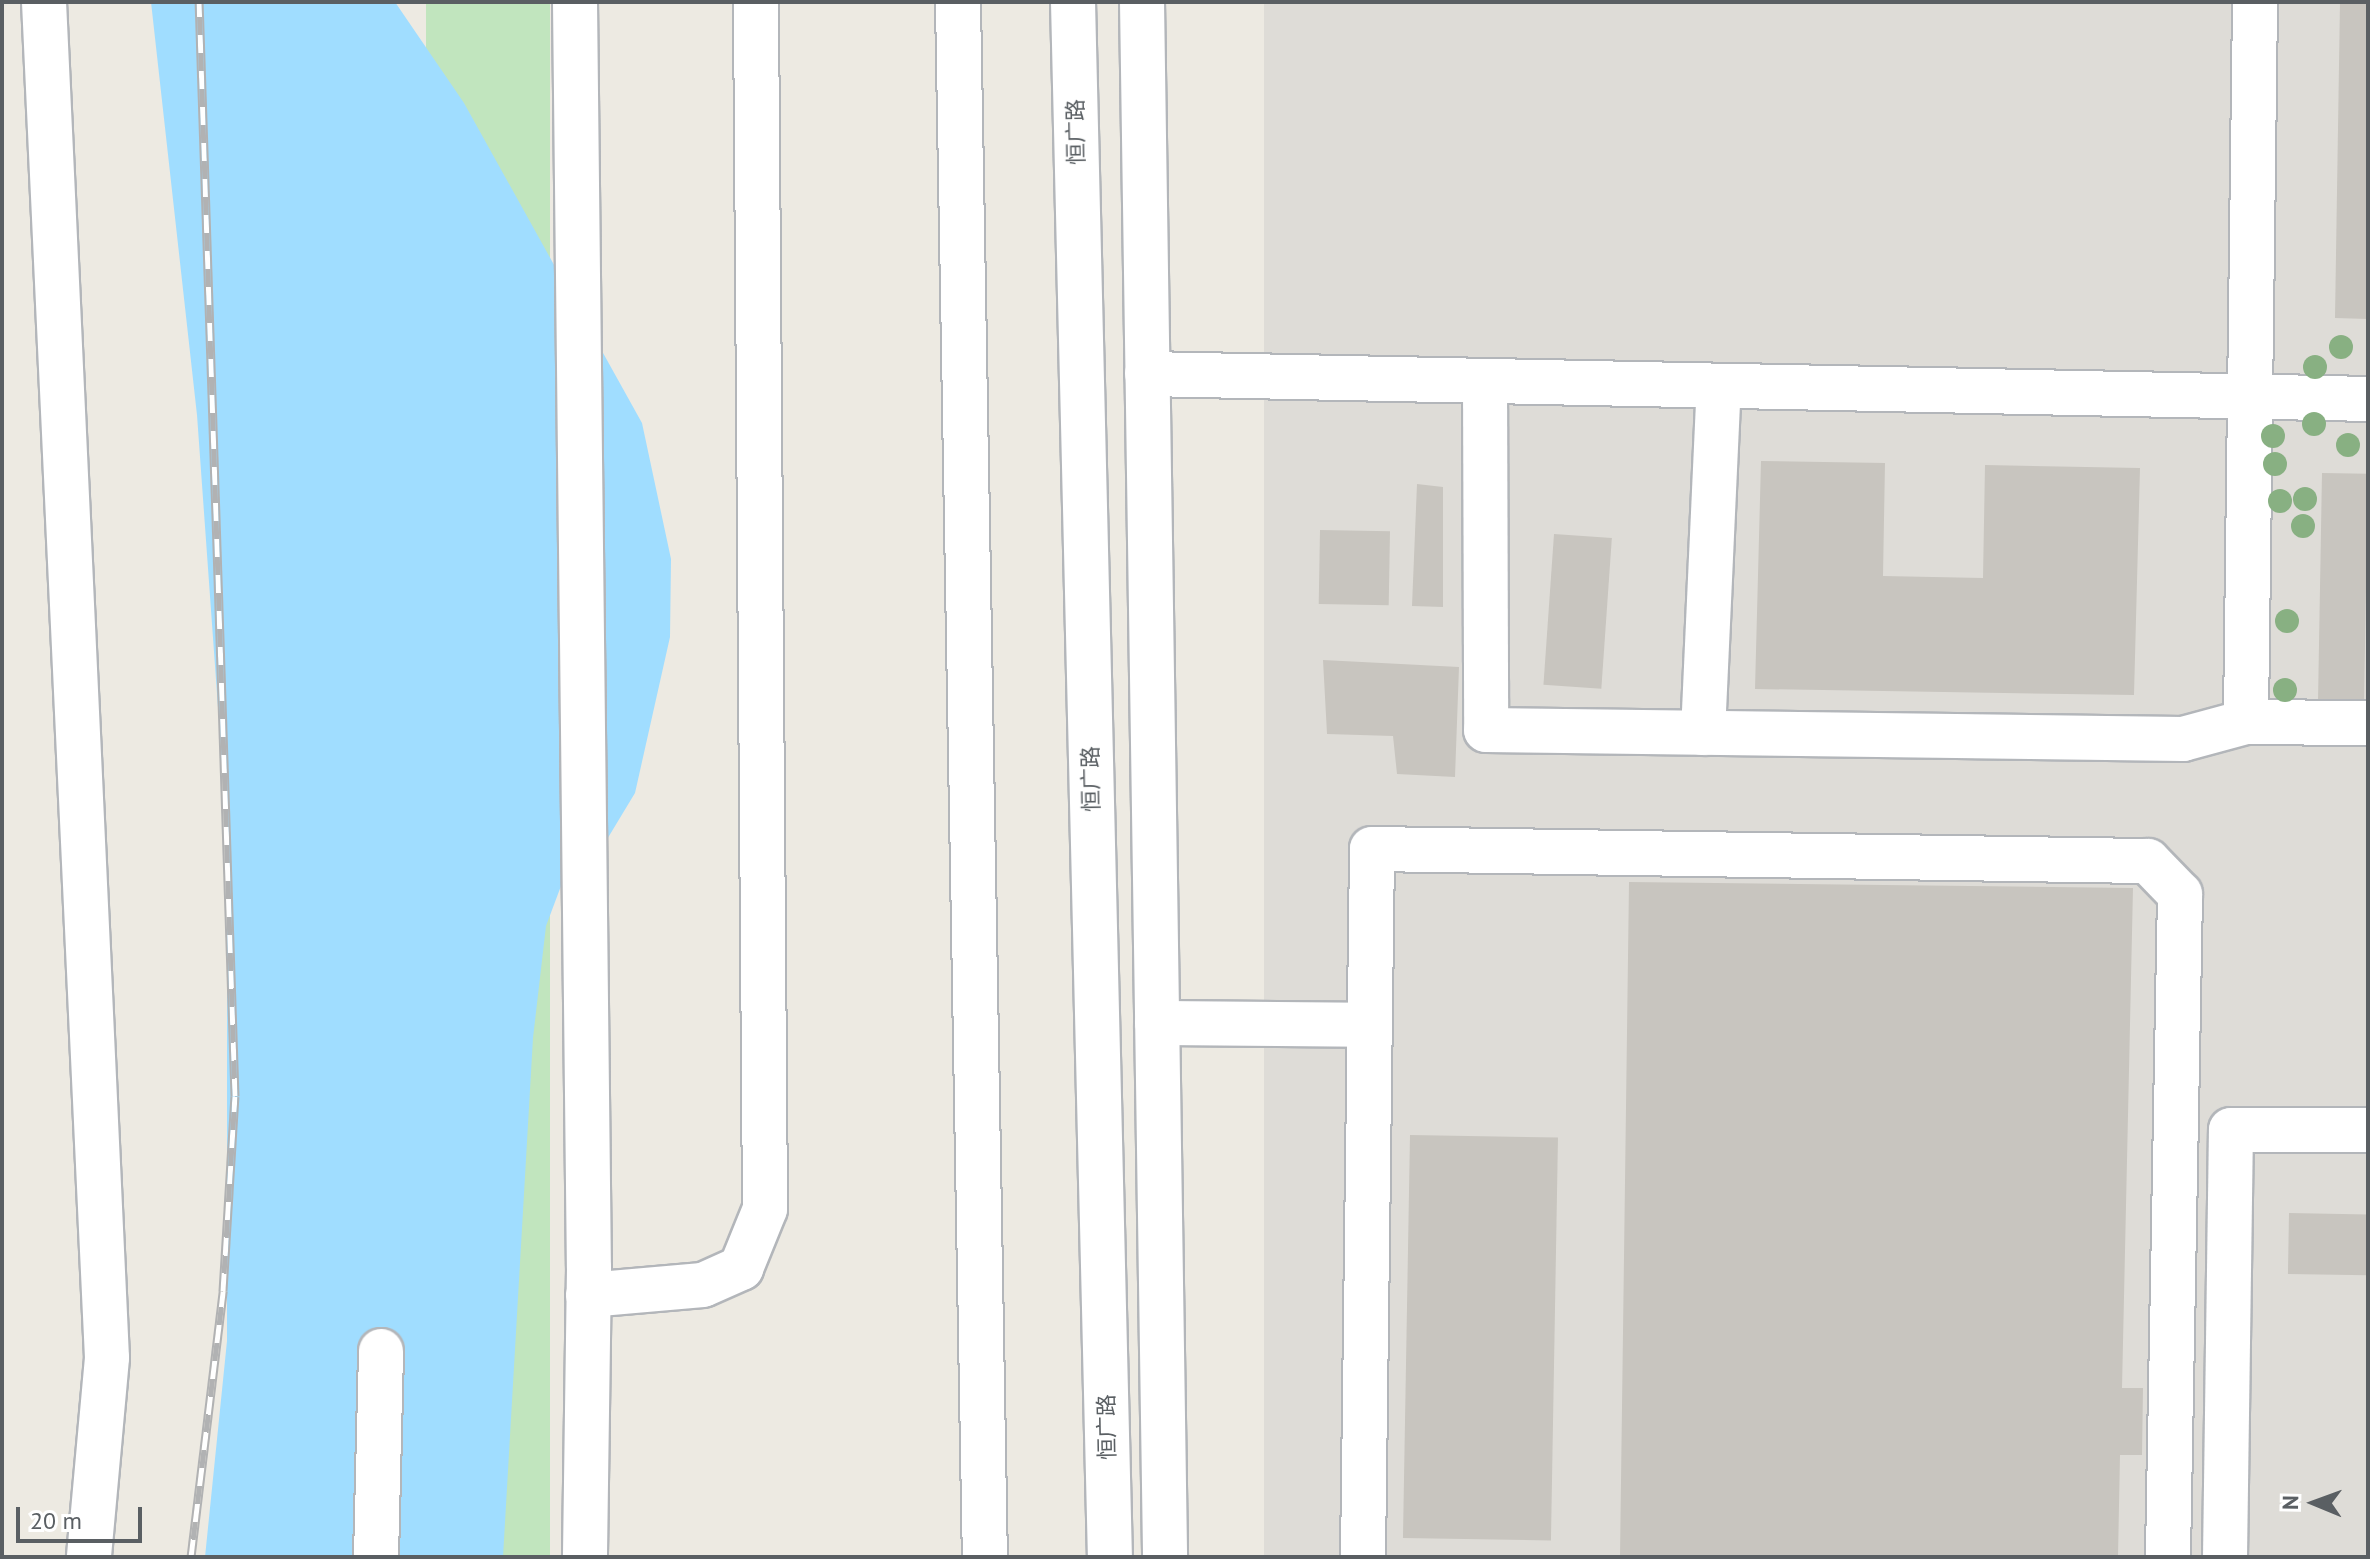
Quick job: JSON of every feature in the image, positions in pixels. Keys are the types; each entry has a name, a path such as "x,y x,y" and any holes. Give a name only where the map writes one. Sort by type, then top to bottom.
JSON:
{"street":[{"path":"44,2 107,1358 89,1557"},
{"path":"575,2 588,1295 585,1557"},
{"path":"588,1295 703,1285 741,1268 765,1209 756,2"},
{"path":"958,2 985,1557"},
{"name":"恒广路","path":"1073,2 1110,1557"},
{"path":"1142,2 1165,1557"},
{"path":"2246,722 2255,2"},
{"path":"1147,374 2368,399"},
{"path":"1485,381 1486,730 2183,739 2246,722 2368,723"},
{"path":"1703,733 1719,386"},
{"path":"1363,1557 1372,849 2148,861 2180,894 2168,1557"},
{"path":"1157,1023 1369,1025"},
{"path":"2225,1557 2231,1130 2368,1130"},
{"path":"376,1557 381,1351"}],"shaded area":[{"path":"1264,2 2368,2 2368,1557 1264,1557"}],"green space":[{"path":"426,2 550,2 550,1557 426,1557"}],"water":[{"path":"151,2 395,2 464,103 642,423 671,559 670,637 635,793 606,841 567,870 546,926 533,1038 503,1557 205,1557 227,1341 227,833 197,415"}],"building":[{"path":"2340,2 2368,2 2368,319 2335,318"},
{"path":"1761,461 1885,463 1883,576 1983,578 1985,465 2140,468 2134,695 1755,689"},
{"path":"2322,473 2368,474 2364,702 2318,701"},
{"path":"1417,484 1443,487 1443,607 1412,606"},
{"path":"1320,530 1390,531 1389,605 1319,604"},
{"path":"1554,534 1612,538 1601,689 1543,685"},
{"path":"1323,660 1459,667 1455,777 1397,774 1393,736 1327,734"},
{"path":"1629,882 2133,888 2122,1388 2143,1388 2142,1455 2120,1455 2118,1557 1620,1557"},
{"path":"1410,1135 1558,1138 1551,1541 1403,1538"},
{"path":"2289,1213 2368,1214 2367,1275 2288,1274"}],"railway":[{"path":"191,1557 223,1291 235,1096 199,2"}]}
